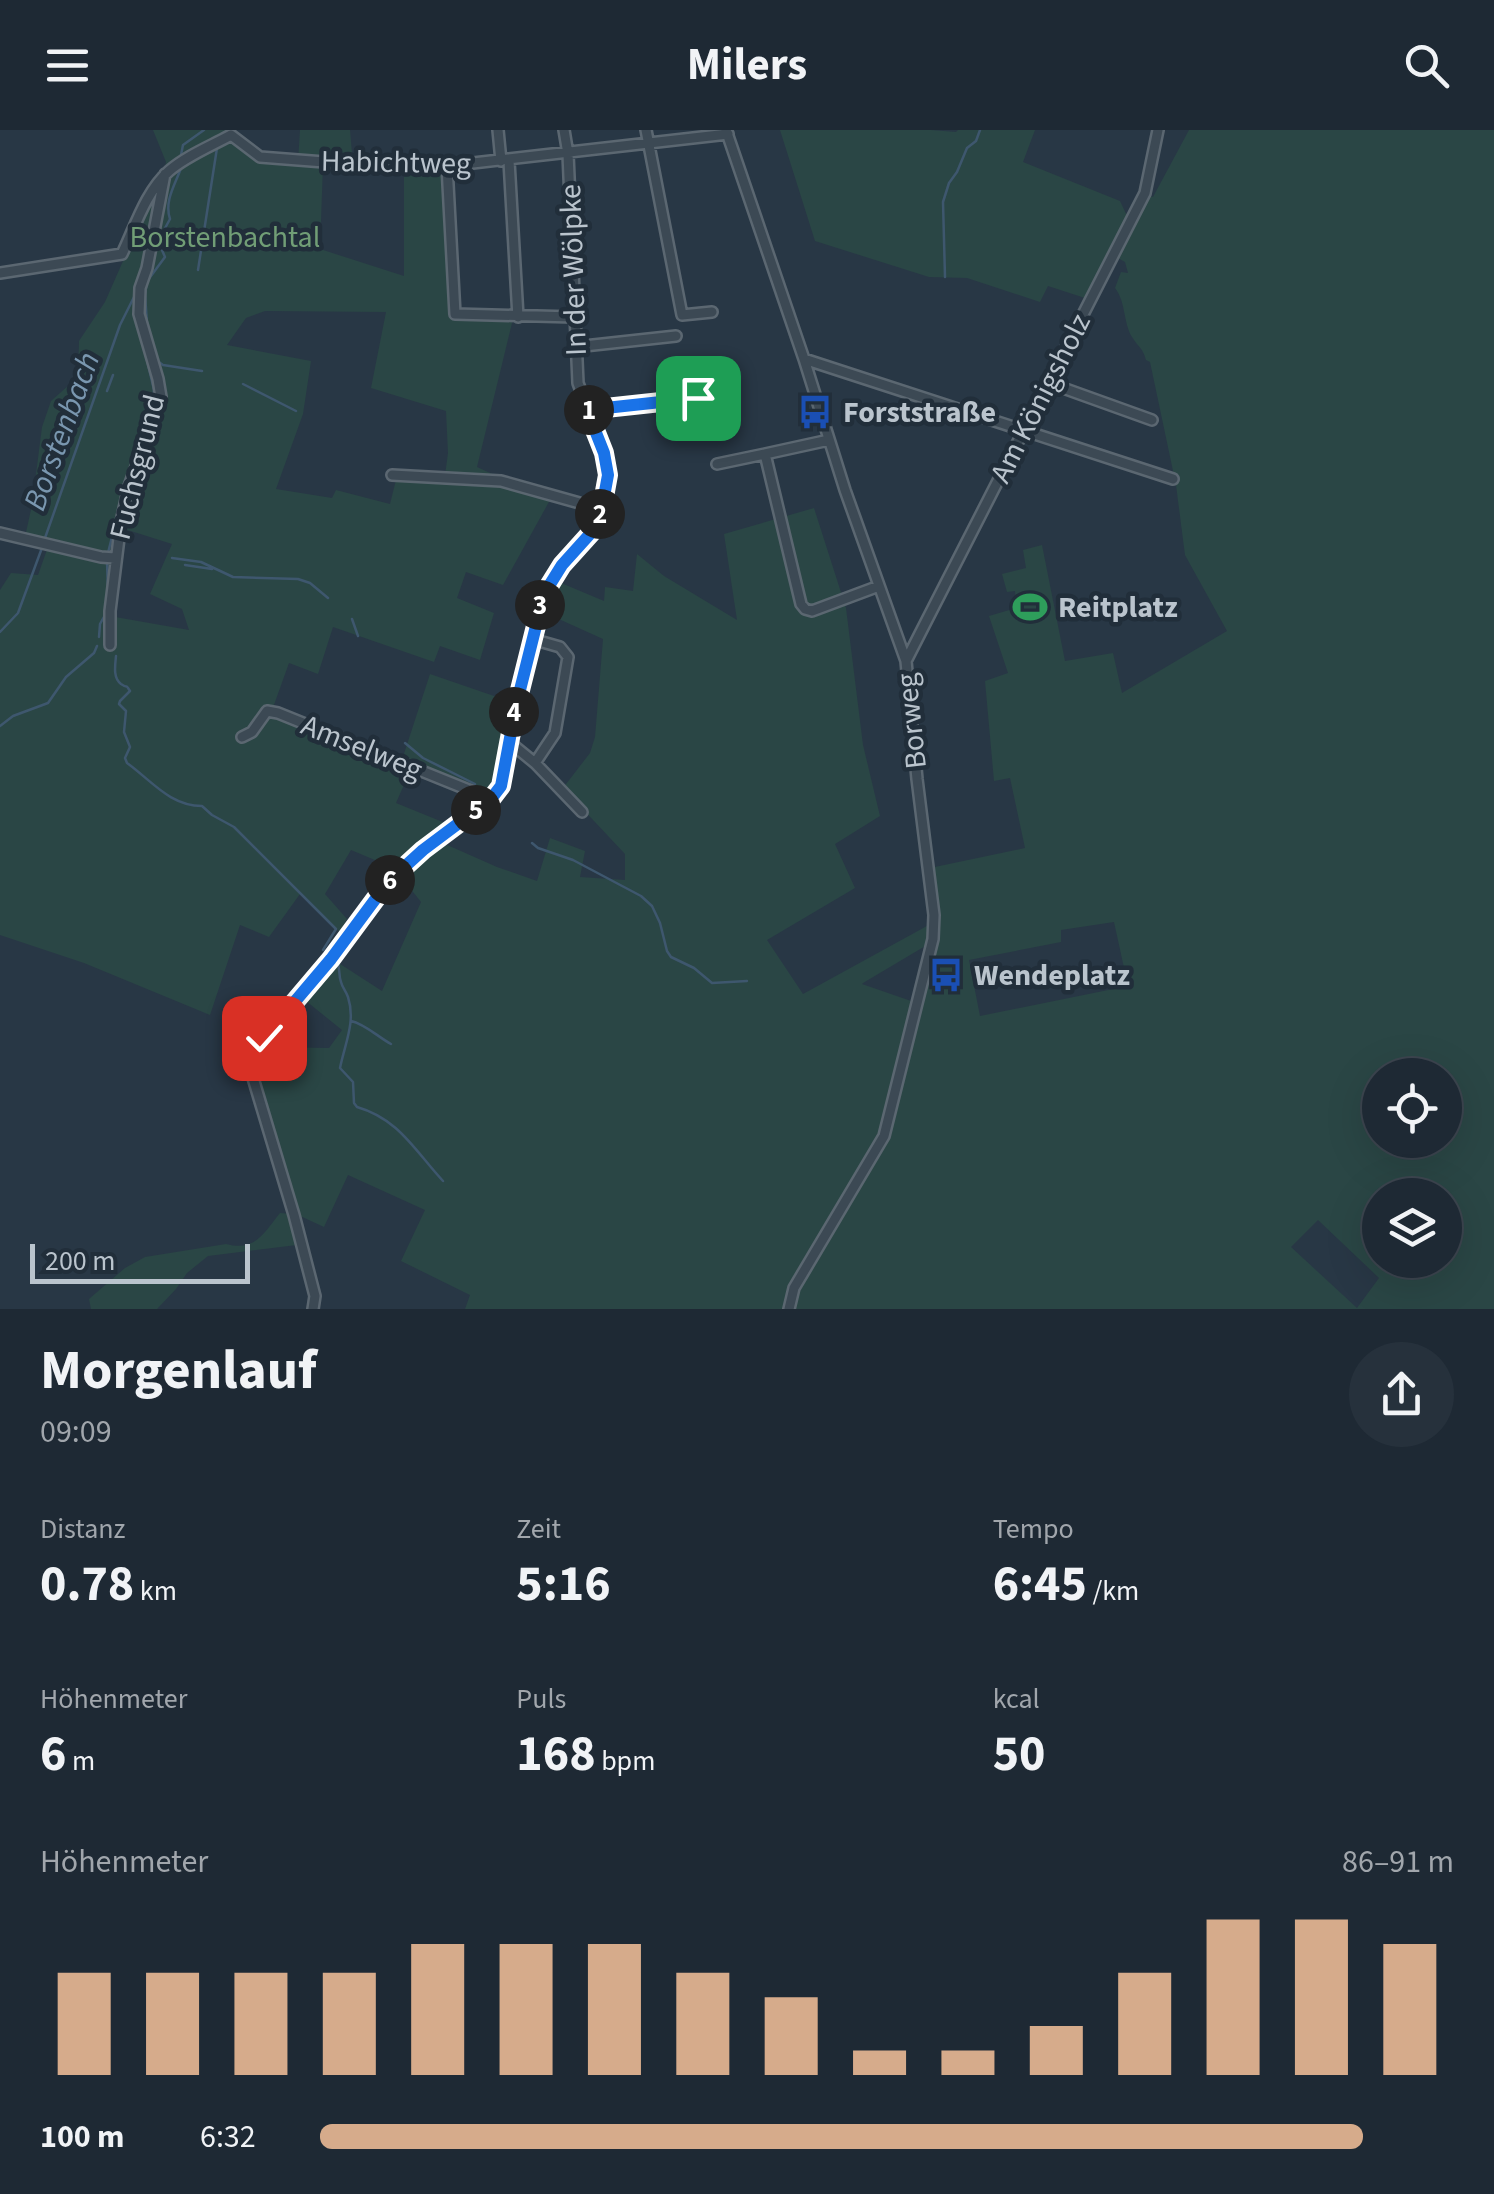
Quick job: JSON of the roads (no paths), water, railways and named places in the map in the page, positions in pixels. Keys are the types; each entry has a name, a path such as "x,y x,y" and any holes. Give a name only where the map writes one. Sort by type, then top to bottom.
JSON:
{"street":[{"path":"498,130 505,161 518,317"},
{"path":"564,130 568,154"},
{"path":"646,130 682,315 712,312"},
{"name":"Am Königsholz","path":"906,661 1145,193 1158,130"},
{"path":"0,273 122,254 148,199 165,174 232,132"},
{"name":"Habichtweg","path":"232,132 260,157 337,163 447,166 568,154"},
{"name":"In der Wölpke","path":"491,799 501,786 539,608 562,565 599,524 608,475 604,453 578,383 568,154 727,132"},
{"name":"Borweg","path":"727,132 844,490 906,661 934,914 934,939 884,1136 794,1288 789,1309"},
{"path":"447,166 455,314 574,317"},
{"name":"Fuchsgrund","path":"110,645 109,558 129,486 161,397 139,314 140,288 165,174"},
{"path":"576,347 676,336"},
{"path":"804,359 1173,479"},
{"path":"587,410 698,398 695,371 700,370"},
{"path":"1049,383 1152,420"},
{"path":"717,464 830,440"},
{"path":"764,454 804,609 812,611 879,586"},
{"path":"392,475 502,481 601,509"},
{"path":"0,533 109,558"},
{"path":"532,638 560,647 568,656 554,733 535,763"},
{"name":"Amselweg","path":"242,737 252,732 268,711 278,713 491,799"},
{"path":"508,741 582,812"},
{"path":"313,1309 315,1296 253,1078 254,1062 264,1038 331,959 388,882 491,799"}],"waterway":[{"name":"Borstenbach","path":"181,155 183,145 204,130"},
{"path":"945,277 943,202 949,183 980,130"},
{"path":"198,270 217,148"},
{"name":"Borstenbach","path":"148,280 165,257 158,241 170,219 169,199 181,168"},
{"name":"Borstenbach","path":"147,282 147,324"},
{"name":"Borstenbach","path":"45,538 120,325 135,295"},
{"name":"Borstenbach","path":"146,356 154,390 151,415"},
{"path":"156,360 163,365 202,371"},
{"path":"107,391 113,375"},
{"path":"243,384 296,411"},
{"name":"Borstenbach","path":"108,553 123,493"},
{"name":"Borstenbach","path":"0,632 18,613 43,545"},
{"path":"172,558 201,562 233,577 298,579 310,583 328,598"},
{"name":"Borstenbach","path":"107,561 108,593"},
{"path":"185,565 212,569"},
{"name":"Borstenbach","path":"99,637 105,615"},
{"path":"352,619 358,636"},
{"name":"Borstenbach","path":"0,726 13,716 48,703 66,677 97,646"},
{"path":"116,656 117,678 130,691 119,704 126,711 124,732 130,747 127,763 171,797 202,806 234,827 336,929 323,950"},
{"path":"405,743 423,758 475,784"},
{"path":"532,843 641,896 652,906 671,957 694,968 712,983 747,981"},
{"path":"336,960 351,1015 340,1068 353,1082 354,1103 395,1128 443,1181"},
{"path":"351,1021 391,1044"}],"place":[{"name":"Forststraße","path":"815,412"},
{"name":"Reitplatz","path":"1030,607"},
{"name":"Wendeplatz","path":"946,975"}],"park label":[{"name":"Borstenbachtal","path":"225,237"}]}
